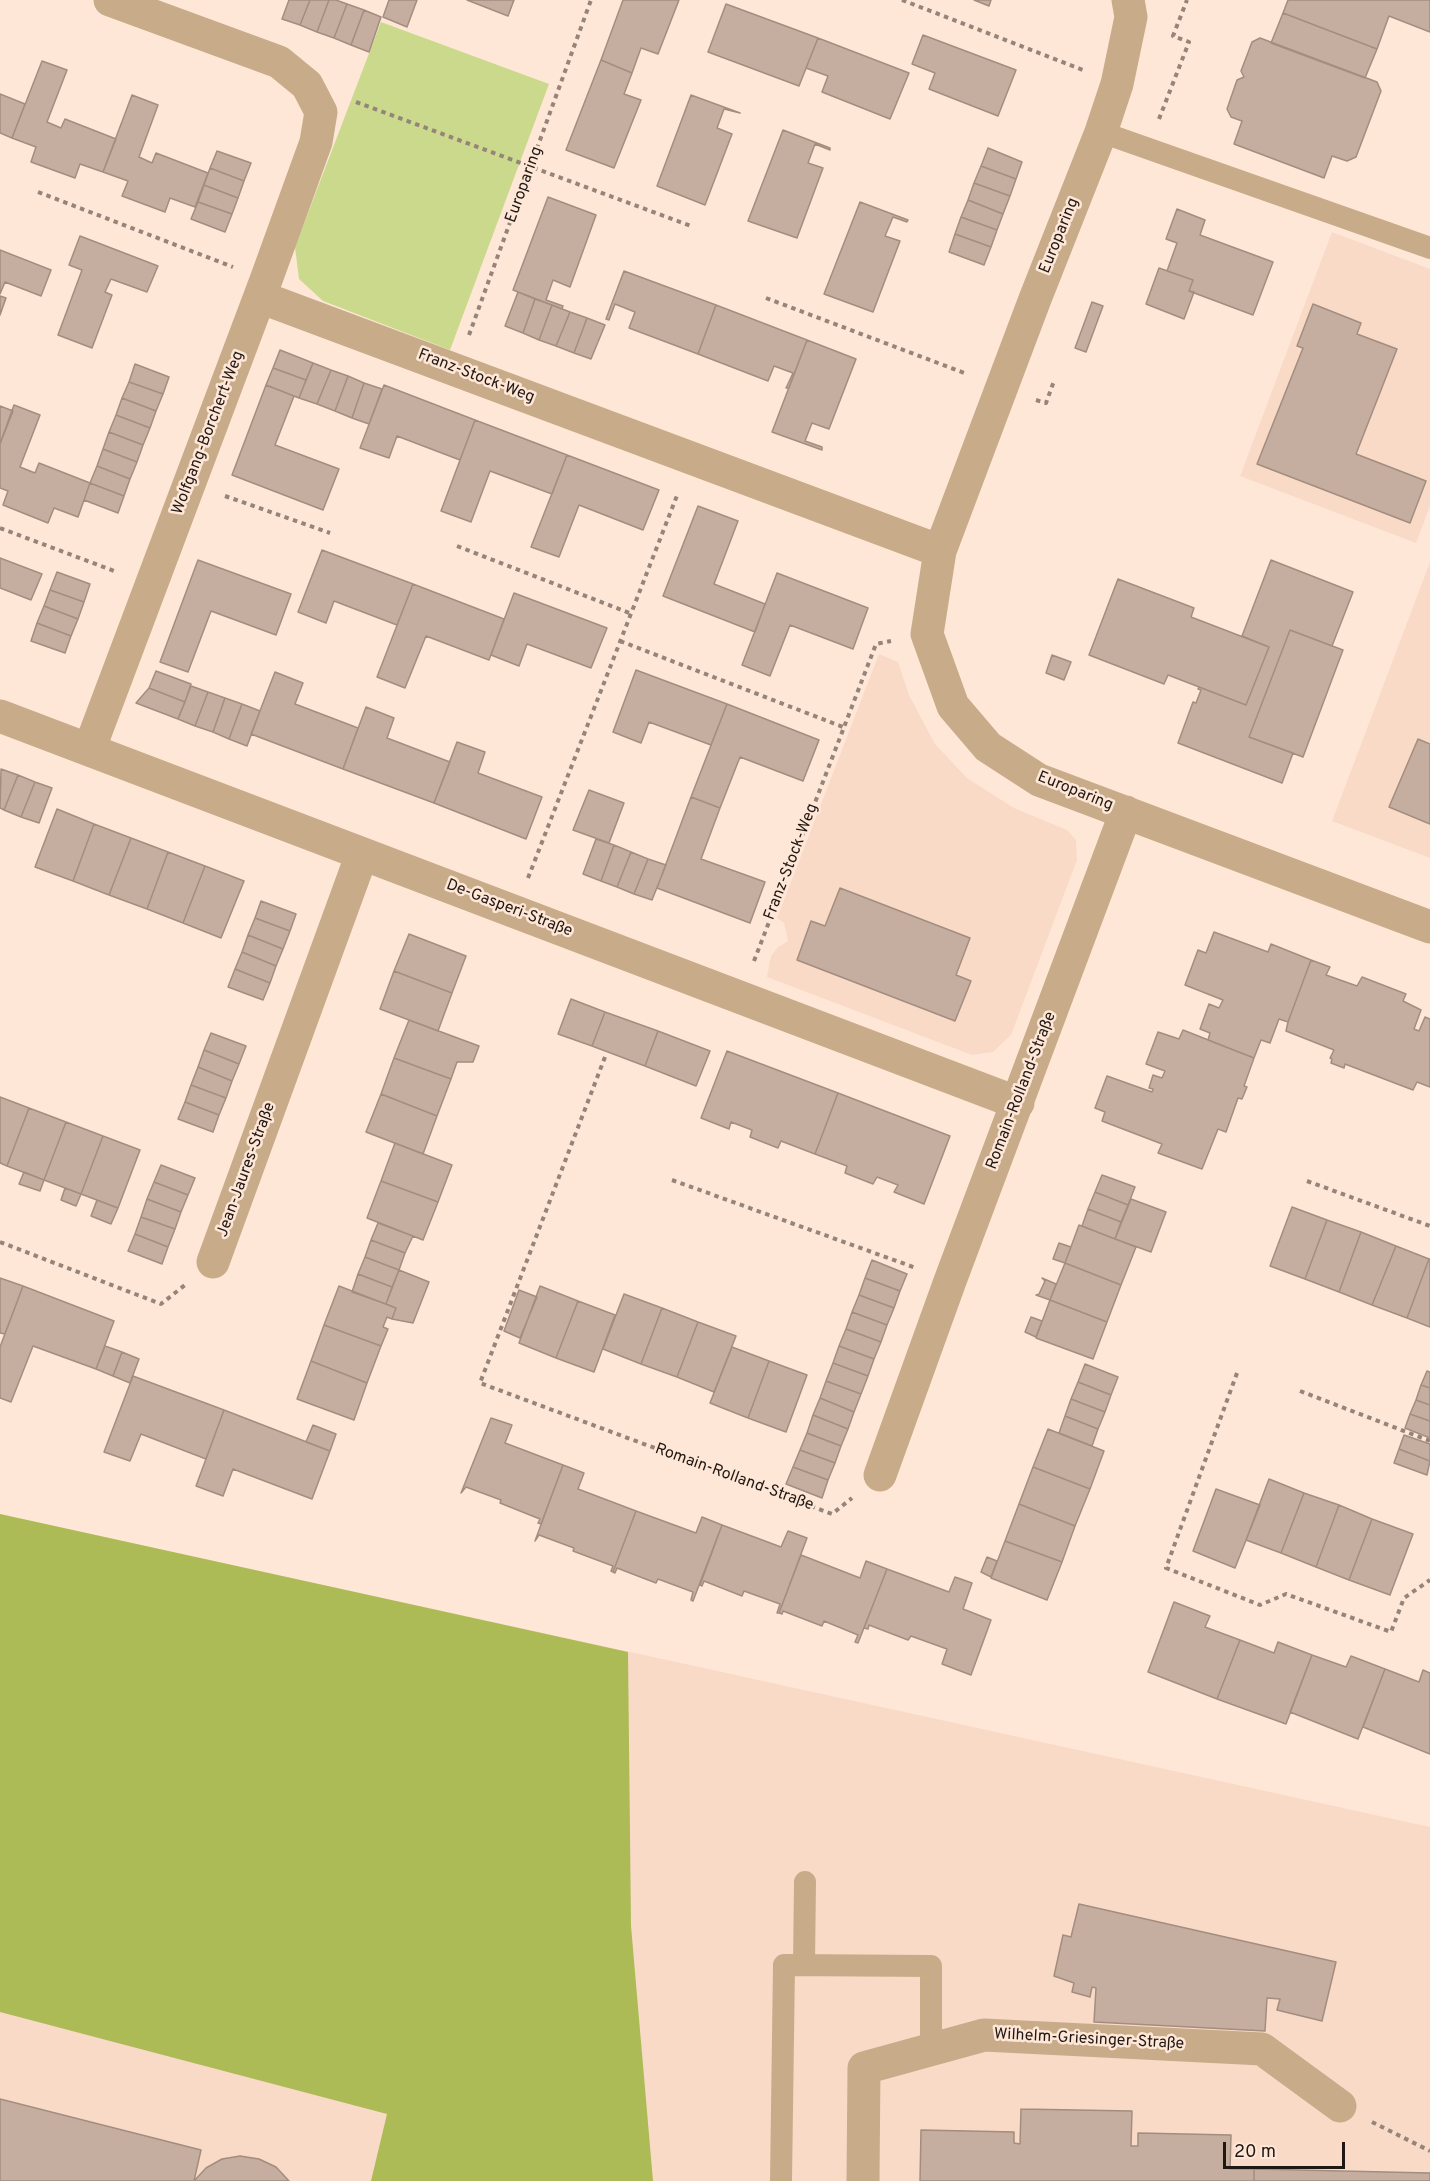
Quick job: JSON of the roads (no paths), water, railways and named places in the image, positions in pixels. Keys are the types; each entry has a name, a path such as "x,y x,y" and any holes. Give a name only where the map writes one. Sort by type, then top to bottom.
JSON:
{"street":[{"name":"Wolfgang-Borchert-Weg","path":"89,750 263,289 316,142 321,112 308,85 279,62 111,0"},
{"name":"Europaring","path":"1128,0 1131,17 1118,84 940,551 927,634 953,706 988,747 1039,780 1430,927"},
{"name":"Franz-Stock-Weg","path":"263,289 456,370 940,551"},
{"name":"De-Gasperi-Straße","path":"0,716 1018,1103"},
{"name":"Romain-Rolland-Straße","path":"880,1475 950,1281 1126,812"},
{"name":"Jean-Jaures-Straße","path":"213,1262 362,854"},
{"name":"Wilhelm-Griesinger-Straße","path":"863,2181 864,2068 984,2035 1262,2049 1340,2106"}],"lane":[{"path":"1101,132 1430,248"},
{"path":"804,1965 805,1882"},
{"path":"781,2181 784,1965 931,1966 931,2050"}]}
